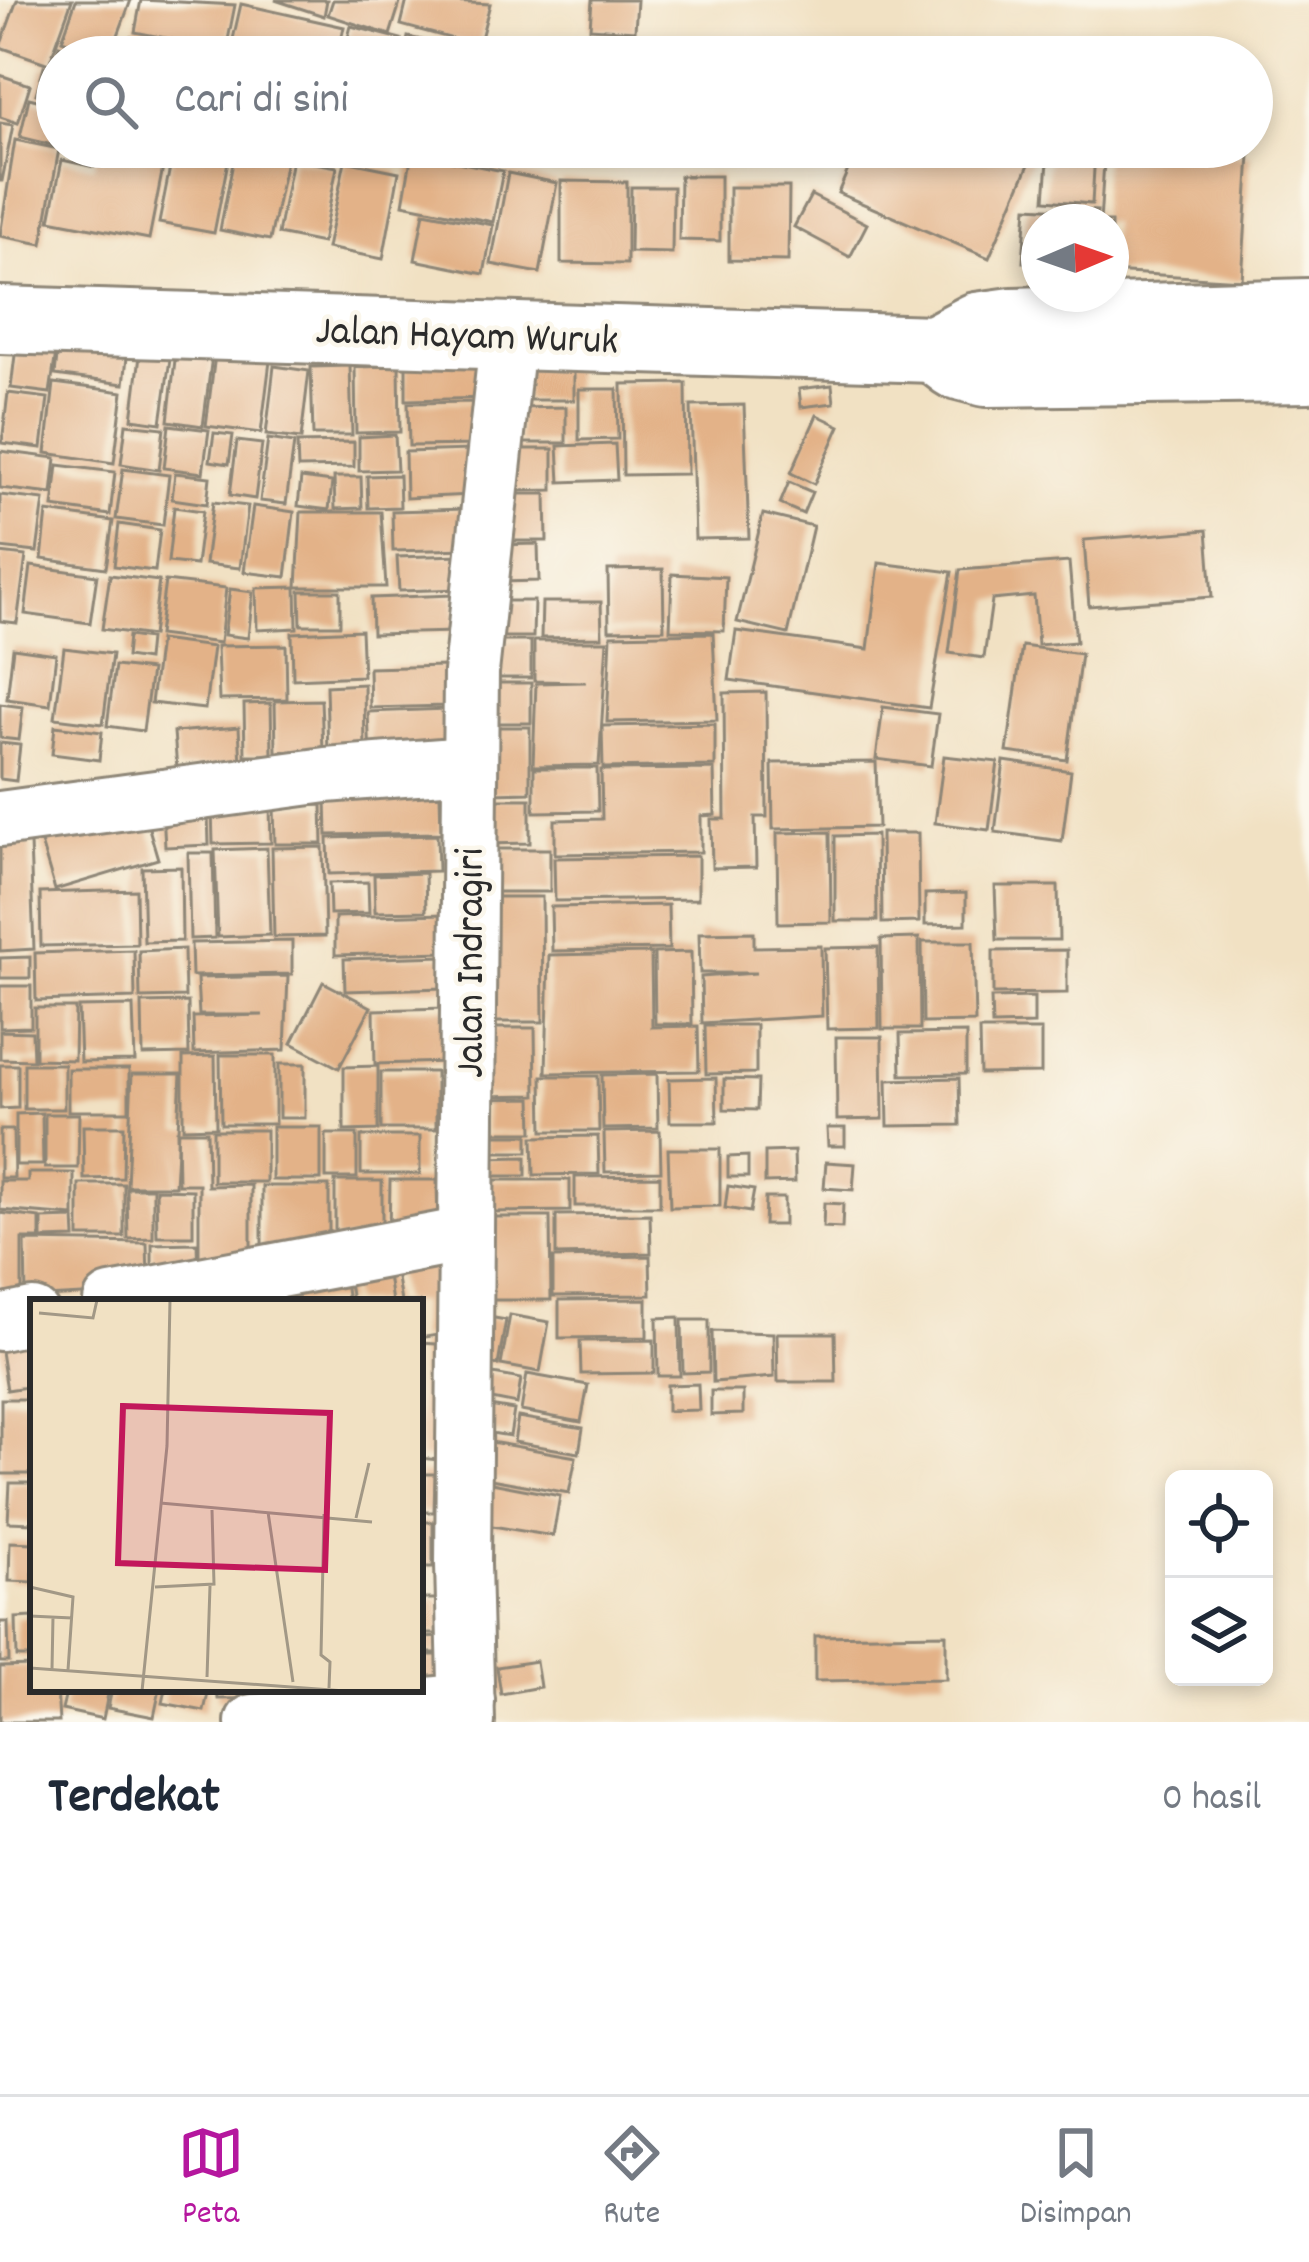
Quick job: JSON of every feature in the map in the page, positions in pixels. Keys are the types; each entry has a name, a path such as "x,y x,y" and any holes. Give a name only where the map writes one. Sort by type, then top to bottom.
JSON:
{"highway":[{"name":"Jalan Hayam Wuruk","path":"0,320 508,332 934,349 976,326 1013,321 1309,312"},
{"name":"Jalan Hayam Wuruk","path":"934,349 956,365 986,373 1309,370"}],"street":[{"name":"Jalan Indragiri","path":"467,1712 468,764 471,672 508,332"},
{"path":"0,819 326,775 468,764"},
{"path":"127,1299 465,1235"},
{"path":"0,1322 30,1317"},
{"path":"253,1722 467,1712"}],"building":[{"path":"17,0 72,0 59,36 36,36 36,59 0,47"},
{"path":"76,0 131,0 118,36 63,36"},
{"path":"141,0 235,5 229,36 135,32"},
{"path":"275,0 327,0 324,16"},
{"path":"333,0 401,0 390,35 328,15"},
{"path":"407,0 490,4 482,36 442,36 401,25"},
{"path":"592,0 637,0 635,31 590,28"},
{"path":"241,4 344,27 342,36 234,36"},
{"path":"351,26 389,36 348,36"},
{"path":"0,75 30,85 18,123 0,117"},
{"path":"29,98 36,100 36,141 20,137"},
{"path":"0,123 13,125 2,181 0,181"},
{"path":"15,140 36,144 36,168 56,168 42,244 0,236"},
{"path":"60,168 163,168 149,239 50,220"},
{"path":"170,168 227,168 214,233 159,223"},
{"path":"232,168 284,168 270,240 220,230"},
{"path":"290,168 337,168 322,243 278,234"},
{"path":"344,168 399,172 383,259 327,248"},
{"path":"409,168 503,171 493,222 403,204"},
{"path":"849,168 1027,168 989,258 838,193"},
{"path":"1047,168 1094,168 1092,204 1045,200"},
{"path":"1104,168 1249,168 1242,280 1129,273 1129,204 1101,204"},
{"path":"508,173 557,183 540,273 491,264"},
{"path":"680,176 720,176 720,241 679,240"},
{"path":"561,181 627,182 627,264 561,263"},
{"path":"631,187 673,187 672,253 630,252"},
{"path":"729,187 789,187 788,261 729,260"},
{"path":"811,195 867,224 850,257 794,227"},
{"path":"424,212 493,225 484,274 415,260"},
{"path":"59,338 128,348 124,384 55,375"},
{"path":"16,347 56,352 50,393 11,388"},
{"path":"141,348 171,352 161,423 132,419"},
{"path":"176,351 212,356 203,426 168,421"},
{"path":"215,355 270,361 261,433 206,426"},
{"path":"489,358 490,398 406,400 406,361"},
{"path":"274,366 309,371 301,439 266,435"},
{"path":"350,366 352,435 313,435 311,367"},
{"path":"399,366 400,432 356,433 355,367"},
{"path":"574,367 574,400 525,400 525,368"},
{"path":"54,383 123,392 114,463 46,453"},
{"path":"686,383 687,474 623,475 622,384"},
{"path":"832,385 834,403 801,407 799,389"},
{"path":"579,389 617,389 618,439 579,440"},
{"path":"8,393 48,398 42,448 2,443"},
{"path":"477,402 478,445 409,446 408,403"},
{"path":"744,405 749,538 695,539 691,406"},
{"path":"566,407 566,443 519,443 519,408"},
{"path":"817,415 840,426 814,484 791,473"},
{"path":"126,424 164,428 159,470 121,464"},
{"path":"169,425 209,430 203,473 164,468"},
{"path":"214,433 233,435 229,464 210,461"},
{"path":"395,435 397,470 359,471 359,437"},
{"path":"268,439 294,443 286,504 260,501"},
{"path":"237,441 262,444 255,499 230,495"},
{"path":"354,442 354,467 298,468 297,443"},
{"path":"615,444 617,480 560,482 558,446"},
{"path":"513,449 553,449 553,490 513,491"},
{"path":"470,450 472,495 406,498 405,452"},
{"path":"0,451 56,458 52,494 0,488"},
{"path":"58,465 115,472 110,515 53,507"},
{"path":"123,469 169,475 163,525 116,519"},
{"path":"175,473 210,477 207,504 172,499"},
{"path":"399,475 400,507 368,508 367,476"},
{"path":"334,477 361,477 362,508 335,509"},
{"path":"301,478 332,482 329,510 298,506"},
{"path":"789,482 812,492 803,514 780,504"},
{"path":"504,494 546,494 547,541 504,541"},
{"path":"0,495 44,500 37,552 0,548"},
{"path":"213,502 248,506 240,568 205,564"},
{"path":"253,506 294,512 286,577 244,572"},
{"path":"174,507 203,511 196,565 168,562"},
{"path":"467,509 468,549 393,551 392,511"},
{"path":"47,512 113,521 106,568 42,559"},
{"path":"301,512 381,512 386,587 297,587"},
{"path":"763,514 813,526 788,634 737,622"},
{"path":"119,524 160,530 155,571 114,566"},
{"path":"1207,530 1212,597 1089,606 1084,540"},
{"path":"538,544 539,581 499,582 498,545"},
{"path":"0,553 26,556 17,623 0,621"},
{"path":"461,555 462,589 399,591 397,557"},
{"path":"1069,562 1076,642 1038,645 1034,596 992,600 984,658 949,653 960,570"},
{"path":"879,563 952,572 929,708 729,680 736,631 868,649"},
{"path":"31,566 97,575 90,623 25,614"},
{"path":"663,569 664,629 609,630 608,570"},
{"path":"672,574 726,577 724,631 670,630"},
{"path":"110,575 159,581 152,636 102,629"},
{"path":"165,581 226,588 220,643 158,635"},
{"path":"296,587 297,628 257,630 256,588"},
{"path":"230,589 253,592 248,638 224,635"},
{"path":"300,591 340,591 340,625 301,625"},
{"path":"454,595 456,632 372,634 371,598"},
{"path":"492,601 534,601 533,637 492,637"},
{"path":"542,602 601,602 602,637 541,638"},
{"path":"361,630 363,676 293,679 292,633"},
{"path":"713,633 717,720 607,722 611,635"},
{"path":"128,636 149,639 147,660 126,657"},
{"path":"159,640 213,647 205,709 151,703"},
{"path":"489,641 531,641 531,678 488,678"},
{"path":"534,641 607,641 599,765 533,766 536,683 586,682 534,681"},
{"path":"286,645 287,699 219,700 217,646"},
{"path":"1022,646 1081,654 1067,760 1007,752"},
{"path":"13,648 56,654 50,705 7,699"},
{"path":"64,648 112,654 103,724 55,718"},
{"path":"115,666 151,670 143,731 107,726"},
{"path":"445,666 446,706 370,708 369,668"},
{"path":"484,683 531,683 531,723 485,723"},
{"path":"364,684 365,753 328,754 326,686"},
{"path":"766,692 767,817 755,817 756,867 712,868 711,819 725,819 724,693"},
{"path":"321,700 323,750 276,752 275,701"},
{"path":"271,703 272,755 245,755 244,704"},
{"path":"0,704 23,707 19,740 0,738"},
{"path":"883,707 938,714 931,766 876,759"},
{"path":"448,709 450,755 370,758 368,712"},
{"path":"715,724 715,766 603,768 602,726"},
{"path":"55,726 102,732 99,760 52,754"},
{"path":"239,727 241,764 177,769 174,732"},
{"path":"489,727 530,727 530,792 490,793"},
{"path":"0,743 20,745 16,781 0,779"},
{"path":"944,756 998,762 989,830 935,823"},
{"path":"1004,761 1071,771 1062,841 995,832"},
{"path":"876,762 878,827 773,829 772,763"},
{"path":"534,768 597,768 598,811 534,812"},
{"path":"714,769 715,815 701,816 701,852 555,854 555,820 602,819 601,770"},
{"path":"440,795 441,833 327,835 326,798"},
{"path":"480,799 530,799 530,843 481,844"},
{"path":"322,805 323,844 275,844 274,806"},
{"path":"270,807 271,843 213,844 212,808"},
{"path":"143,808 158,859 55,890 40,839"},
{"path":"163,812 208,812 209,845 165,847"},
{"path":"830,832 831,922 778,923 777,833"},
{"path":"881,833 918,833 919,922 882,923"},
{"path":"437,835 438,871 329,874 328,838"},
{"path":"876,835 877,921 835,921 835,836"},
{"path":"30,843 34,949 0,951 0,844"},
{"path":"323,847 325,936 274,937 272,848"},
{"path":"267,848 270,935 218,937 215,850"},
{"path":"478,849 550,849 550,892 478,892"},
{"path":"188,853 213,853 215,938 190,939"},
{"path":"698,856 698,899 555,901 554,858"},
{"path":"181,867 182,941 144,942 142,868"},
{"path":"425,873 426,911 375,912 374,875"},
{"path":"368,882 369,913 330,914 329,883"},
{"path":"995,886 1058,886 1059,940 997,940"},
{"path":"136,890 137,944 41,946 40,893"},
{"path":"966,893 966,924 925,925 925,894"},
{"path":"485,897 542,897 543,1022 485,1022"},
{"path":"668,905 669,949 552,951 551,907"},
{"path":"445,914 445,952 335,955 335,917"},
{"path":"754,932 754,947 821,946 822,1016 702,1023 701,977 756,973 700,973 699,933"},
{"path":"919,938 920,1029 882,1029 881,939"},
{"path":"292,941 292,974 192,976 191,943"},
{"path":"922,942 973,942 975,1022 923,1023"},
{"path":"878,947 879,1028 827,1029 825,948"},
{"path":"184,949 185,997 140,998 139,951"},
{"path":"134,950 135,998 36,1001 35,953"},
{"path":"1067,950 1067,993 993,994 993,951"},
{"path":"691,952 692,1024 655,1024 654,953"},
{"path":"651,953 652,1027 698,1026 699,1071 546,1073 549,955"},
{"path":"445,956 445,988 345,991 344,959"},
{"path":"30,957 30,978 0,978 0,958"},
{"path":"288,976 285,1050 194,1053 193,1017 263,1015 199,1015 197,978"},
{"path":"323,982 371,1007 339,1068 292,1043"},
{"path":"0,986 31,986 31,1027 0,1028"},
{"path":"1034,997 1034,1024 992,1025 991,998"},
{"path":"188,1002 189,1054 143,1055 142,1003"},
{"path":"133,1006 135,1061 80,1062 78,1007"},
{"path":"35,1008 75,1008 74,1060 35,1059"},
{"path":"446,1008 448,1062 375,1064 374,1010"},
{"path":"705,1025 756,1025 756,1073 706,1074"},
{"path":"483,1028 535,1028 536,1095 483,1096"},
{"path":"979,1030 1041,1030 1041,1073 980,1074"},
{"path":"0,1031 32,1032 33,1060 0,1059"},
{"path":"966,1033 966,1074 901,1075 900,1034"},
{"path":"836,1037 882,1037 883,1119 837,1120"},
{"path":"220,1055 275,1055 275,1124 221,1124"},
{"path":"215,1056 216,1127 183,1128 183,1057"},
{"path":"24,1064 64,1064 64,1109 24,1109"},
{"path":"279,1064 305,1064 305,1118 279,1118"},
{"path":"0,1065 18,1065 18,1108 0,1109"},
{"path":"378,1066 378,1130 344,1131 344,1067"},
{"path":"68,1069 129,1069 129,1111 68,1111"},
{"path":"381,1072 436,1072 436,1129 381,1129"},
{"path":"132,1074 181,1074 175,1186 127,1186"},
{"path":"657,1074 658,1128 603,1129 602,1075"},
{"path":"542,1076 598,1076 599,1131 543,1131"},
{"path":"716,1078 717,1122 670,1122 669,1079"},
{"path":"959,1078 960,1125 888,1126 887,1080"},
{"path":"724,1079 758,1080 757,1110 724,1109"},
{"path":"532,1098 533,1132 486,1132 485,1099"},
{"path":"42,1113 43,1165 16,1165 16,1114"},
{"path":"45,1114 79,1114 78,1168 45,1168"},
{"path":"83,1126 124,1126 123,1178 84,1179"},
{"path":"272,1127 321,1127 321,1180 272,1180"},
{"path":"827,1128 845,1128 845,1146 828,1146"},
{"path":"0,1130 13,1130 14,1178 0,1178"},
{"path":"213,1130 266,1130 266,1182 213,1182"},
{"path":"177,1131 207,1131 208,1186 251,1185 251,1260 199,1261 199,1184 178,1184"},
{"path":"660,1131 661,1171 605,1172 604,1132"},
{"path":"326,1134 357,1134 357,1178 326,1178"},
{"path":"485,1135 528,1135 528,1152 485,1152"},
{"path":"361,1136 420,1136 420,1174 361,1174"},
{"path":"598,1136 599,1174 534,1175 533,1137"},
{"path":"668,1149 720,1149 720,1206 670,1207"},
{"path":"794,1151 795,1182 765,1183 765,1152"},
{"path":"748,1156 748,1177 728,1177 728,1157"},
{"path":"526,1157 526,1176 486,1176 486,1158"},
{"path":"826,1162 855,1164 853,1190 824,1188"},
{"path":"28,1173 74,1173 74,1216 0,1210 0,1181 28,1181"},
{"path":"660,1176 660,1206 575,1206 575,1177"},
{"path":"390,1180 437,1180 438,1233 389,1233"},
{"path":"487,1180 570,1180 570,1211 487,1212"},
{"path":"335,1181 382,1181 382,1240 335,1240"},
{"path":"79,1184 124,1184 124,1237 79,1237"},
{"path":"262,1186 329,1186 329,1250 262,1250"},
{"path":"728,1186 754,1190 750,1212 725,1208"},
{"path":"127,1188 153,1188 153,1238 128,1239"},
{"path":"156,1189 193,1190 193,1236 157,1236"},
{"path":"765,1198 784,1198 784,1225 764,1225"},
{"path":"824,1203 843,1204 842,1228 823,1227"},
{"path":"0,1213 40,1218 40,1239 22,1239 22,1304 0,1304"},
{"path":"650,1214 651,1253 556,1255 556,1215"},
{"path":"489,1217 550,1217 551,1300 490,1300"},
{"path":"74,1218 75,1238 42,1239 42,1219"},
{"path":"25,1241 147,1243 148,1280 101,1294 26,1298"},
{"path":"197,1243 198,1279 152,1279 152,1244"},
{"path":"650,1256 651,1295 553,1296 553,1258"},
{"path":"449,1258 461,1331 423,1337 423,1299 400,1299 395,1267"},
{"path":"387,1269 392,1299 352,1299 348,1276"},
{"path":"344,1274 348,1299 272,1299 270,1287"},
{"path":"647,1299 647,1337 559,1338 559,1300"},
{"path":"510,1315 549,1322 540,1372 501,1365"},
{"path":"483,1316 506,1320 498,1365 475,1361"},
{"path":"679,1317 680,1376 658,1376 657,1318"},
{"path":"682,1320 709,1320 709,1372 683,1373"},
{"path":"712,1331 773,1333 774,1377 713,1382"},
{"path":"777,1333 835,1333 836,1382 778,1382"},
{"path":"30,1334 30,1386 7,1390 0,1345"},
{"path":"654,1340 654,1373 581,1374 580,1341"},
{"path":"423,1343 452,1345 439,1460 423,1458"},
{"path":"482,1372 521,1379 517,1404 477,1396"},
{"path":"527,1374 588,1385 581,1422 521,1411"},
{"path":"698,1384 699,1410 667,1411 667,1385"},
{"path":"711,1391 743,1391 743,1414 711,1415"},
{"path":"1,1399 30,1399 30,1474 1,1474"},
{"path":"483,1405 514,1410 510,1436 479,1431"},
{"path":"518,1417 583,1428 579,1453 514,1442"},
{"path":"491,1442 576,1457 569,1493 485,1478"},
{"path":"423,1474 435,1474 434,1512 423,1512"},
{"path":"481,1481 560,1496 553,1536 474,1523"},
{"path":"10,1483 30,1483 30,1523 8,1522"},
{"path":"423,1522 433,1522 433,1567 423,1567"},
{"path":"10,1542 30,1543 30,1582 9,1581"},
{"path":"423,1599 440,1599 441,1634 423,1634"},
{"path":"30,1617 30,1657 17,1657 16,1618"},
{"path":"0,1622 8,1622 9,1662 0,1662"},
{"path":"946,1634 946,1679 815,1681 815,1636"},
{"path":"444,1637 444,1653 423,1653 423,1638"},
{"path":"423,1655 448,1655 448,1686 423,1686"},
{"path":"536,1661 540,1687 501,1694 497,1667"},
{"path":"30,1666 30,1692 57,1692 59,1722 0,1722 0,1667"},
{"path":"66,1692 108,1692 103,1719 62,1710"},
{"path":"111,1692 159,1692 154,1717 108,1708"},
{"path":"165,1692 208,1692 204,1711 163,1703"},
{"path":"217,1692 285,1692 285,1698 218,1699"}]}
